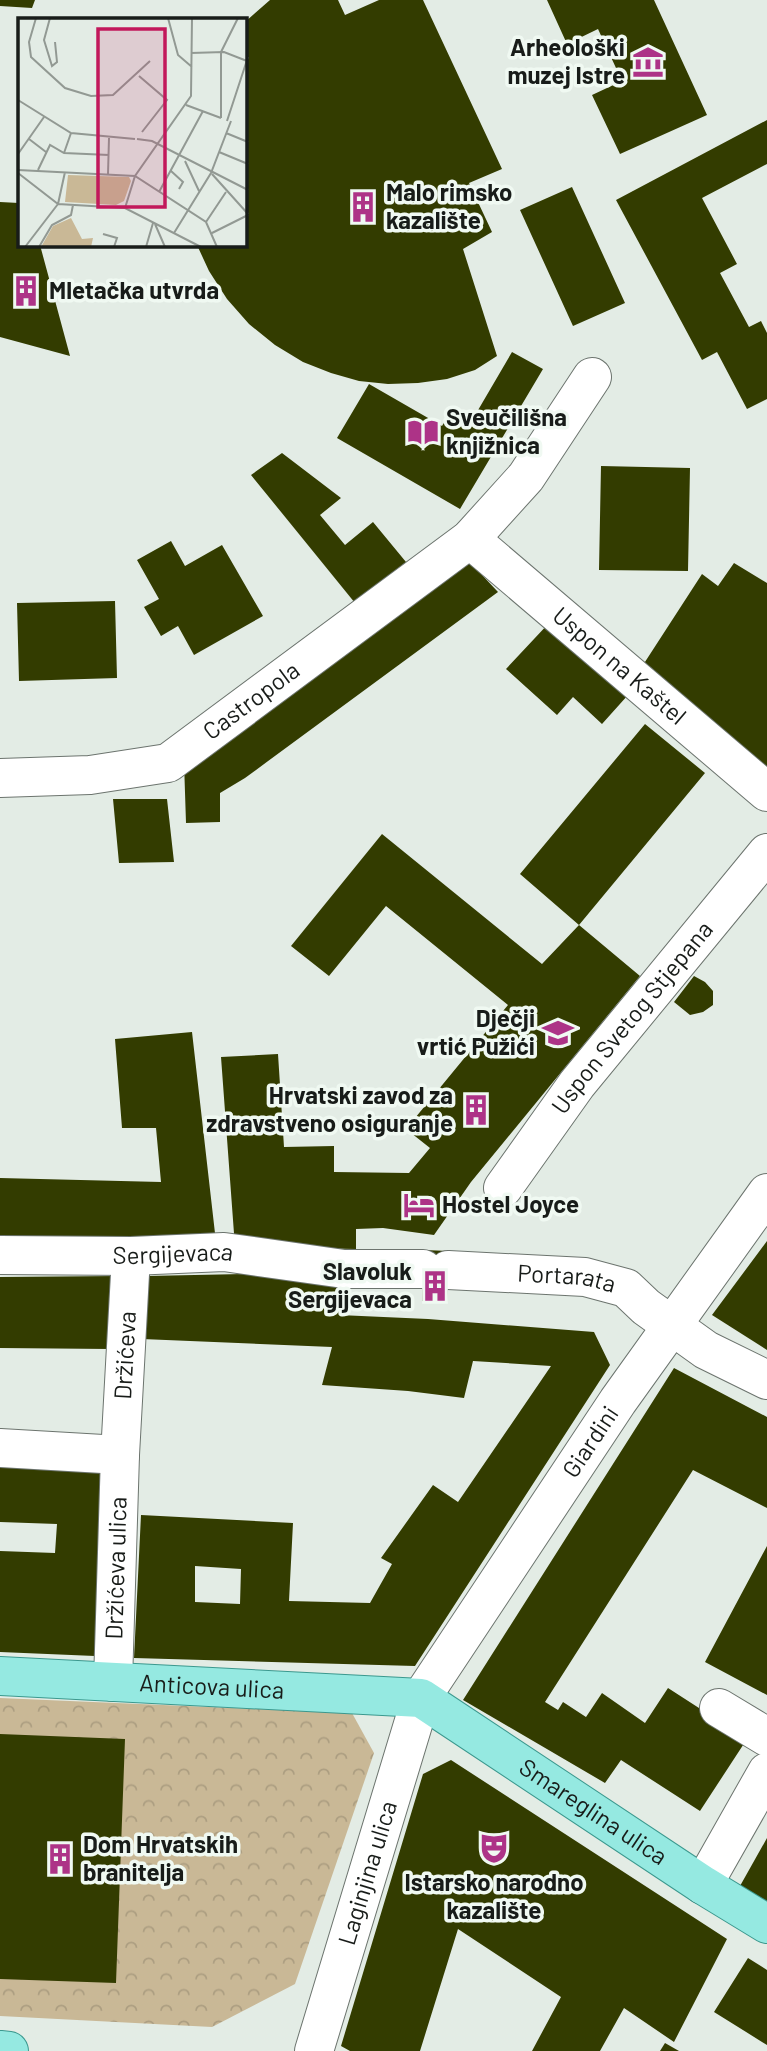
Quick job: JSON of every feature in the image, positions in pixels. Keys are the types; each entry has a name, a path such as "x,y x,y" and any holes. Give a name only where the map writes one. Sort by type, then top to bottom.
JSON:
{"main road":[{"name":"Anticova ulica","path":"0,1676 421,1698"},
{"name":"Smareglina ulica","path":"421,1698 702,1885 767,1924"},
{"path":"0,2050 9,2051"}],"street":[{"name":"Castropola","path":"0,778 90,775 168,764 470,539 526,477 592,377"},
{"name":"Uspon na Kaštel","path":"470,539 767,792"},
{"name":"Uspon Svetog Stjepana","path":"503,1188 577,1084 767,853"},
{"name":"Giardini","path":"421,1698 562,1483 767,1193"},
{"name":"Sergijevaca","path":"0,1255 131,1256 224,1252 344,1269"},
{"name":"Držićeva","path":"120,1455 131,1256"},
{"name":"Portarata","path":"344,1269 585,1277 626,1288 671,1326 706,1350 767,1380"},
{"path":"0,1448 120,1455"},
{"name":"Držićeva ulica","path":"113,1682 120,1455"},
{"name":"Laginjina ulica","path":"314,2051 421,1698"},
{"path":"719,1708 767,1737"},
{"path":"702,1885 767,1772"}],"green space":[{"path":"0,1698 352,1713 374,1753 295,1984 212,2027 0,2016"}],"building":[{"path":"0,0 35,0 32,8 0,6"},
{"name":"Malo rimsko kazalište","path":"270,0 338,0 345,15 379,0 423,0 502,169 469,183 492,232 463,249 497,356 475,370 447,379 388,384 359,381 303,362 275,345 249,324 227,299 198,247 247,247 247,20"},
{"name":"Arheološki muzej Istre","path":"547,0 654,0 707,115 620,154 592,95 622,81 598,29 567,44"},
{"path":"767,120 767,164 702,198 737,264 720,273 749,327 761,321 767,333 767,399 747,409 717,352 702,360 616,200"},
{"path":"572,187 625,303 573,326 520,210"},
{"name":"Mletačka utvrda","path":"0,202 18,203 18,247 41,247 70,356 0,337"},
{"name":"Sveučilišna knjižnica","path":"512,352 543,369 460,509 337,438 369,384 442,426 454,406 474,417"},
{"path":"282,453 341,498 320,515 345,545 373,522 406,562 355,603 251,475"},
{"path":"601,466 690,468 688,571 599,570"},
{"path":"171,541 185,566 222,545 263,616 194,655 178,626 161,636 144,607 159,599 137,560"},
{"path":"467,559 498,592 245,778 220,793 220,822 186,823 184,762"},
{"path":"734,563 767,583 767,773 643,665 702,574 718,586"},
{"path":"115,601 117,678 19,681 17,603"},
{"path":"549,623 628,695 602,724 573,697 557,715 506,669"},
{"path":"645,724 705,773 579,925 520,874"},
{"path":"113,799 167,799 174,862 119,863"},
{"path":"382,834 542,964 579,925 640,976 471,1182 434,1235 383,1228 356,1229 356,1249 235,1247 221,1057 278,1054 284,1147 334,1146 334,1172 409,1173 430,1148 406,1129 508,1005 386,906 329,976 291,946"},
{"path":"694,976 705,982 713,991 713,1005 703,1012 690,1015 674,1002"},
{"path":"192,1032 216,1242 0,1241 0,1178 161,1182 156,1128 122,1128 115,1039"},
{"path":"767,1241 767,1350 712,1315"},
{"name":"Slavoluk Sergijevaca","path":"424,1250 449,1251 447,1303 422,1301"},
{"path":"244,1274 341,1285 339,1315 594,1332 610,1365 415,1666 134,1658 141,1515 293,1523 289,1601 370,1603 392,1564 381,1558 433,1485 458,1502 551,1366 473,1361 464,1398 322,1385 332,1347 142,1339 146,1276","holes":["195,1566 241,1569 240,1604 195,1602"]},
{"path":"118,1276 110,1349 0,1348 0,1277"},
{"path":"674,1368 767,1417 767,1508 693,1470 545,1702 558,1710 563,1702 586,1717 602,1693 645,1723 668,1688 747,1739 700,1811 621,1760 605,1783 463,1700"},
{"path":"0,1457 103,1461 95,1656 0,1652 0,1551 55,1553 57,1524 0,1522"},
{"path":"767,1546 767,1695 705,1662"},
{"name":"Dom Hrvatskih branitelja","path":"0,1734 125,1739 116,1983 0,1979"},
{"name":"Istarsko narodno kazalište","path":"451,1760 727,1939 674,2042 624,2008 600,2051 532,2051 561,1997 458,1929 420,2051 350,2051 341,2046 423,1774"},
{"path":"767,1838 767,1902 740,1886"},
{"path":"748,1958 767,1970 767,2045 714,2012"},
{"path":"665,2043 679,2051 660,2051"}],"place":[{"name":"Arheološki muzej Istre","path":"648,62"},
{"name":"Malo rimsko kazalište","path":"363,207"},
{"name":"Mletačka utvrda","path":"26,291"},
{"name":"Sveučilišna knjižnica","path":"423,432"},
{"name":"Dječji vrtić Pužići","path":"558,1033"},
{"name":"Hrvatski zavod za zdravstveno osiguranje","path":"476,1110"},
{"name":"Hostel Joyce","path":"419,1205"},
{"name":"Slavoluk Sergijevaca","path":"435,1286"},
{"name":"Istarsko narodno kazalište","path":"494,1848"},
{"name":"Dom Hrvatskih branitelja","path":"60,1859"}]}
